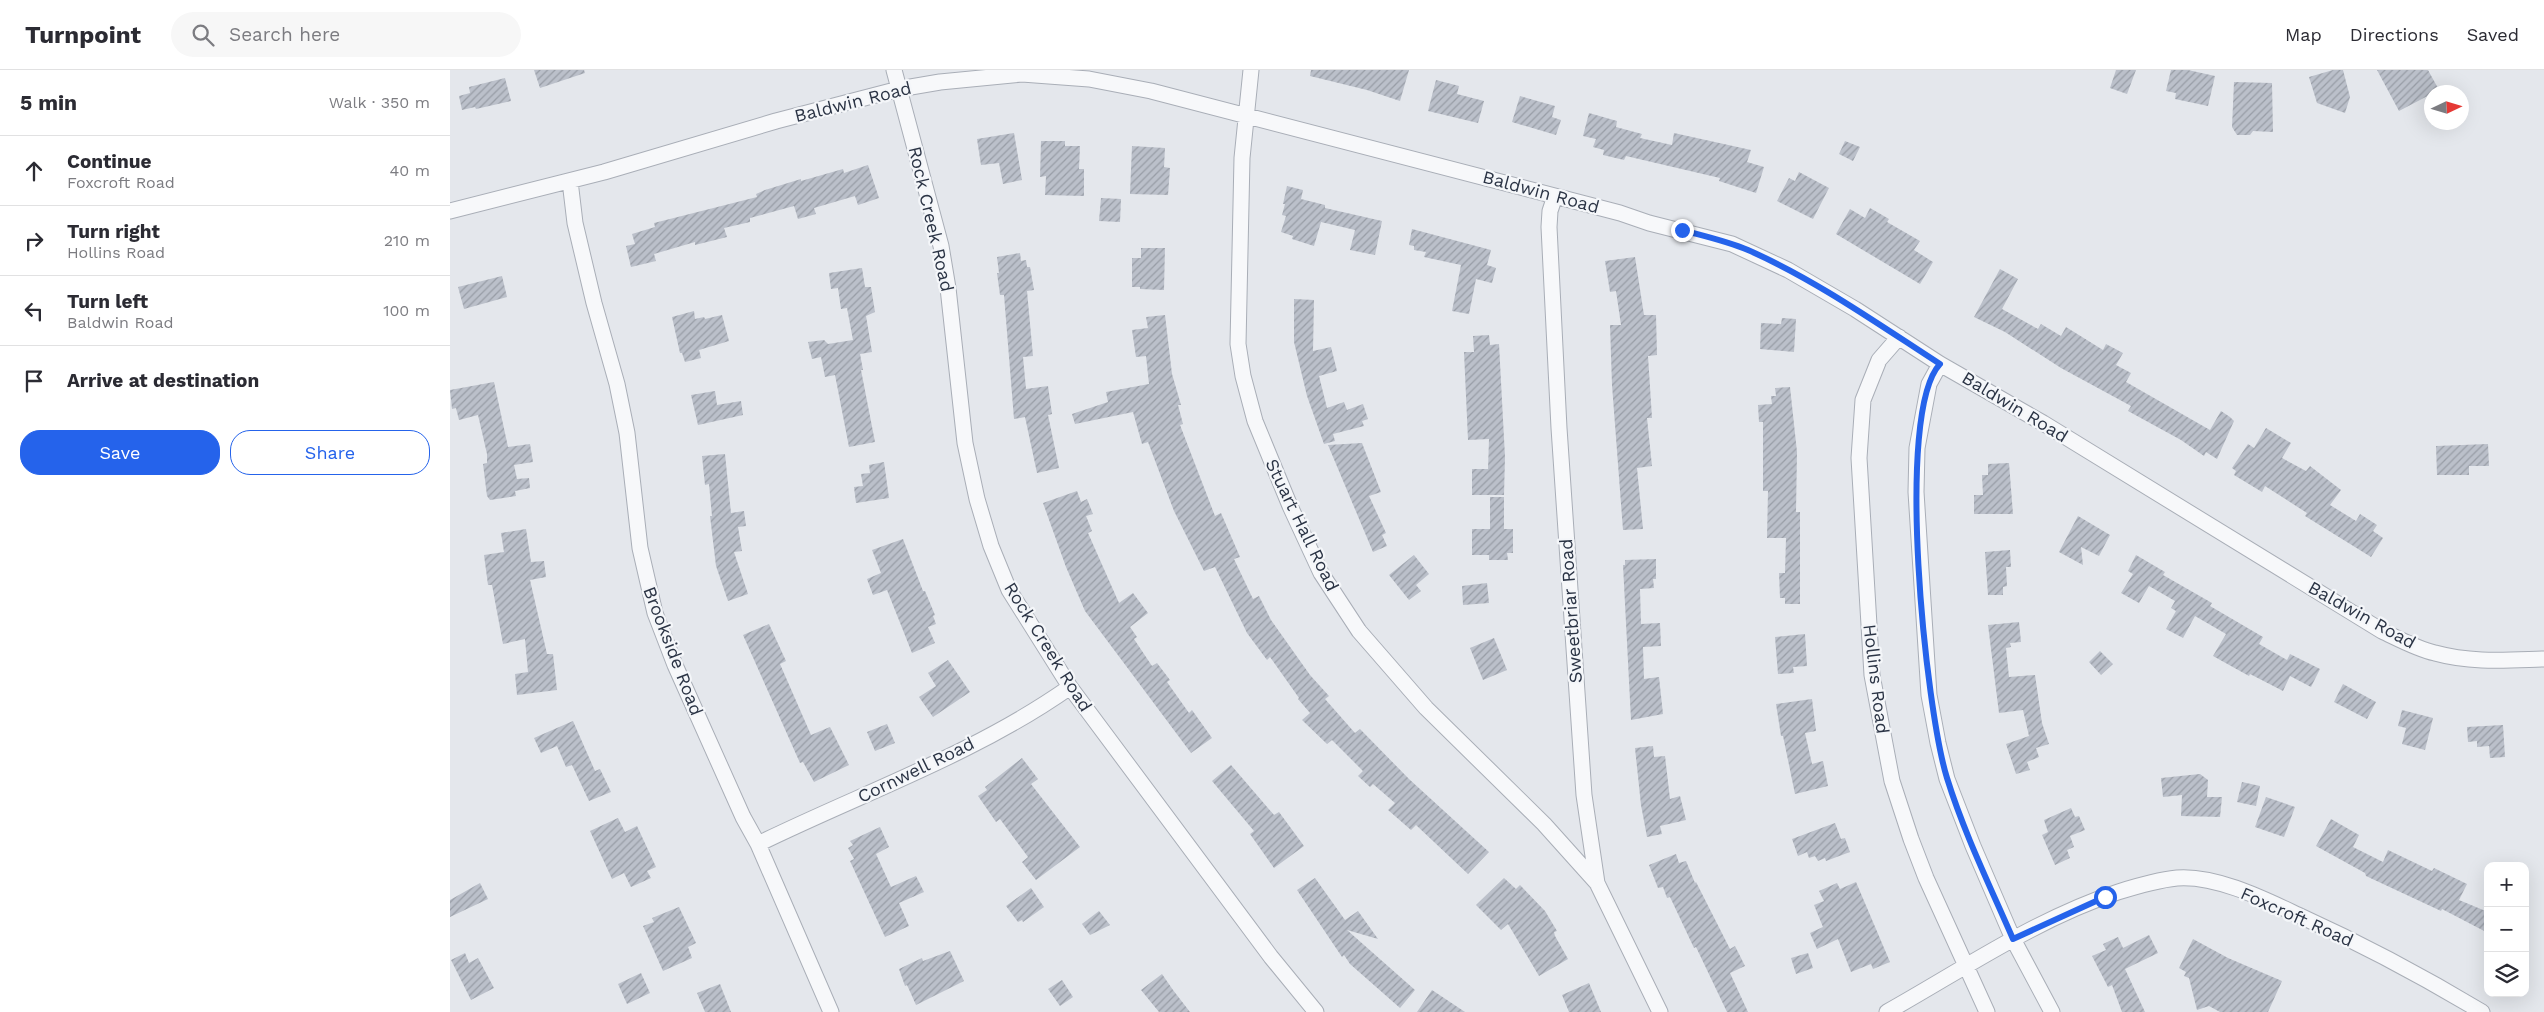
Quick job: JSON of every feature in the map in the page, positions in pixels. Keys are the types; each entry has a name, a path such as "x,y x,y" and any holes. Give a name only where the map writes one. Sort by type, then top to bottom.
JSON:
{"street":[{"name":"Rock Creek Road","path":"894,70 941,246 948,288 965,443 980,509 991,546 1009,590 1070,688 1271,957 1316,1012"},
{"name":"Stuart Hall Road","path":"1251,70 1242,158 1238,344 1243,376 1255,421 1290,506 1321,573 1359,631 1426,708 1544,824 1597,882"},
{"name":"Baldwin Road","path":"450,211 570,181 899,89 940,82 1022,74 1089,79 1150,91 1620,213 1649,223 1682,230 1748,250 1788,270 1940,364 2043,423 2382,631 2428,651 2461,659 2480,661 2544,659"},
{"name":"Brookside Road","path":"570,181 575,223 594,303 617,384 627,433 640,548 655,613 679,674 743,817 758,844 831,1012"},
{"name":"Sweetbriar Road","path":"1555,196 1550,211 1549,227 1559,428 1584,795 1597,882 1660,1012"},
{"name":"Hollins Road","path":"1899,338 1879,360 1873,372 1864,400 1860,448 1859,488 1872,675 1892,780 1911,839 1926,878 1987,1012"},
{"path":"1940,364 1928,384 1917,448 1916,492 1929,694 1947,779 2013,939 2052,1012"},
{"name":"Cornwell Road","path":"758,844 946,757 1043,706 1070,688"},
{"name":"Foxcroft Road","path":"1887,1012 2013,939 2067,913 2113,894 2147,883 2177,878 2193,878 2256,896 2407,967 2482,1012"}],"building":[{"path":"534,70 584,70 585,73 540,88"},
{"path":"1311,70 1409,70 1400,101 1367,90 1310,76"},
{"path":"2116,70 2136,70 2127,94 2110,88"},
{"path":"2171,70 2188,70 2215,76 2208,106 2175,99 2176,93 2166,91"},
{"path":"2333,70 2343,70 2350,97 2345,113 2317,103 2309,77"},
{"path":"2377,70 2428,70 2436,85 2424,85 2424,98 2399,111"},
{"path":"505,78 511,101 476,109 475,107 462,110 459,96 470,93 469,87"},
{"path":"1436,80 1459,86 1457,94 1484,101 1478,123 1428,111"},
{"path":"2234,82 2272,83 2273,132 2253,131 2250,135 2237,135 2232,127"},
{"path":"1520,96 1555,106 1552,117 1561,120 1556,135 1512,122"},
{"path":"1589,113 1617,121 1616,127 1642,134 1640,138 1672,145 1674,133 1751,150 1747,162 1764,167 1756,193 1719,181 1720,178 1626,156 1624,160 1603,155 1604,150 1593,147 1596,139 1583,136"},
{"path":"1014,133 1022,180 1003,184 999,163 981,165 977,139"},
{"path":"1041,141 1065,141 1065,146 1080,146 1079,169 1084,169 1084,196 1045,195 1046,176 1040,177"},
{"path":"1845,141 1860,147 1853,161 1839,154"},
{"path":"1132,146 1165,148 1164,167 1170,168 1168,195 1130,194"},
{"path":"868,165 879,198 858,205 855,196 814,208 816,214 798,219 794,206 750,218 750,222 724,228 727,237 695,245 695,242 654,254 656,261 631,267 626,246 635,244 632,234 655,227 654,223 757,197 756,194 765,190 801,179 801,181 843,169 844,173"},
{"path":"1799,172 1829,188 1813,219 1777,201 1789,178 1795,181"},
{"path":"1287,186 1303,190 1301,199 1325,205 1325,208 1382,221 1375,255 1350,250 1355,230 1321,222 1314,246 1292,239 1293,236 1281,232 1286,216 1282,215"},
{"path":"1101,198 1121,199 1120,222 1099,221"},
{"path":"1870,208 1889,219 1887,222 1920,241 1914,250 1933,262 1920,284 1836,234 1850,209 1865,218"},
{"path":"1412,229 1491,250 1487,265 1496,268 1492,283 1476,279 1469,314 1452,311 1461,265 1424,257 1426,252 1414,250 1414,246 1409,245"},
{"path":"1141,248 1165,248 1164,290 1132,287 1132,258 1141,258"},
{"path":"1020,253 1021,261 1026,260 1027,267 1030,267 1034,290 1027,291 1033,356 1023,357 1026,389 1048,386 1052,414 1048,415 1059,468 1037,473 1025,417 1014,419 1004,295 1000,295 997,273 999,273 997,257"},
{"path":"1635,257 1644,315 1656,315 1657,355 1648,356 1652,418 1647,418 1652,466 1637,468 1643,529 1623,530 1612,385 1610,325 1621,325 1616,291 1610,292 1605,261"},
{"path":"862,268 865,287 871,287 875,312 866,316 872,352 860,354 863,370 861,370 875,442 849,447 835,375 825,377 821,357 812,359 808,342 824,340 828,344 853,340 847,308 841,309 838,288 831,289 829,273"},
{"path":"2000,269 2018,279 2002,309 2038,329 2041,324 2061,336 2066,327 2103,350 2106,344 2123,353 2116,365 2131,373 2126,382 2210,430 2221,411 2230,417 2234,421 2217,459 2206,452 2204,456 2181,440 2128,411 2131,406 2061,368 2005,332 1974,317"},
{"path":"502,276 507,297 464,309 458,287"},
{"path":"1294,299 1314,300 1313,351 1331,347 1337,371 1319,376 1327,408 1344,402 1347,410 1363,404 1368,419 1362,421 1364,426 1333,434 1335,441 1324,444 1307,396 1294,342"},
{"path":"694,311 695,319 722,315 729,341 699,350 701,358 685,362 682,353 680,353 672,317"},
{"path":"1165,315 1172,374 1181,405 1178,405 1183,424 1180,425 1215,516 1221,513 1240,557 1234,559 1253,599 1259,596 1271,620 1310,675 1329,696 1325,699 1355,733 1360,729 1409,779 1489,852 1468,874 1416,825 1411,830 1388,810 1395,803 1373,784 1370,787 1358,776 1363,771 1332,740 1327,744 1302,720 1310,713 1298,699 1270,657 1267,660 1247,633 1215,567 1204,571 1174,511 1148,442 1142,444 1133,412 1075,424 1072,414 1108,402 1106,392 1149,384 1146,356 1136,357 1132,330 1148,328 1146,317"},
{"path":"1782,318 1796,319 1794,352 1760,349 1761,323 1781,324"},
{"path":"1489,335 1490,345 1499,344 1505,457 1504,495 1472,495 1472,469 1488,469 1489,439 1468,440 1464,352 1474,352 1473,336"},
{"path":"494,382 508,447 530,444 533,462 514,465 517,479 529,478 530,488 515,491 516,496 490,500 487,496 483,464 487,463 487,454 478,415 459,420 456,408 452,409 450,390"},
{"path":"1790,387 1797,452 1796,512 1800,512 1800,604 1785,604 1785,598 1780,598 1779,573 1785,573 1786,538 1767,538 1768,491 1763,491 1763,422 1759,422 1758,405 1772,404 1771,396 1776,396 1775,388"},
{"path":"715,391 717,405 741,401 743,415 698,425 691,395"},
{"path":"2266,428 2291,443 2282,458 2306,471 2310,466 2341,490 2330,505 2356,521 2360,514 2377,525 2373,531 2383,538 2371,557 2305,516 2307,513 2265,486 2262,492 2234,475 2236,471 2232,468 2248,444 2254,448"},
{"path":"1362,443 1381,492 1369,496 1386,533 1382,535 1387,546 1373,552 1328,445"},
{"path":"2488,444 2489,466 2469,466 2469,475 2437,475 2436,446"},
{"path":"725,454 731,513 744,511 746,526 738,527 742,551 734,552 748,594 728,601 716,566 710,516 712,516 709,484 705,485 702,456"},
{"path":"884,462 889,498 856,503 854,487 863,486 861,474 870,473 869,465"},
{"path":"2009,463 2013,514 1974,514 1974,495 1983,495 1982,475 1988,475 1988,464"},
{"path":"1077,491 1081,502 1087,499 1093,514 1086,516 1092,531 1088,533 1119,603 1133,593 1148,613 1130,627 1137,637 1134,639 1152,666 1157,663 1170,680 1167,682 1189,713 1192,710 1212,738 1191,753 1085,611 1066,567 1043,503"},
{"path":"1490,497 1504,497 1504,529 1513,529 1513,553 1507,553 1508,560 1489,560 1489,555 1472,555 1472,529 1490,529"},
{"path":"2078,516 2110,535 2099,556 2081,547 2083,565 2059,552"},
{"path":"526,529 531,562 544,561 546,577 530,580 547,654 553,654 557,690 517,695 515,674 528,672 525,639 503,644 492,585 488,585 484,555 504,552 501,533"},
{"path":"903,539 923,591 925,591 935,615 933,616 936,624 928,627 935,643 912,653 887,590 873,595 867,579 881,573 872,550"},
{"path":"2010,550 2011,567 2006,567 2007,586 2003,587 2003,595 1988,595 1985,552"},
{"path":"1414,555 1429,574 1416,585 1421,591 1409,600 1389,575"},
{"path":"2136,555 2165,572 2163,575 2212,603 2210,606 2263,637 2259,644 2287,660 2290,654 2320,669 2311,687 2290,676 2283,691 2250,674 2249,676 2213,656 2226,634 2195,616 2183,638 2166,629 2176,611 2171,608 2175,601 2149,586 2139,603 2121,593 2133,574 2128,571"},
{"path":"1656,559 1656,579 1653,579 1654,588 1640,589 1641,624 1660,623 1661,646 1643,647 1644,679 1659,677 1663,714 1631,720 1623,565 1625,565 1625,560"},
{"path":"1487,583 1489,603 1463,605 1462,586"},
{"path":"2019,622 2021,642 2010,643 2011,647 2006,648 2009,677 2035,675 2042,723 2049,744 2036,748 2039,757 2027,762 2030,770 2016,774 2006,744 2029,736 2023,710 1999,713 1988,625"},
{"path":"769,624 786,661 780,664 811,735 830,727 849,765 814,782 803,762 800,763 743,635"},
{"path":"1805,634 1807,666 1793,667 1794,673 1778,674 1775,637"},
{"path":"1494,638 1507,670 1483,680 1470,648"},
{"path":"2100,651 2113,664 2101,675 2089,662"},
{"path":"948,660 970,692 933,717 919,697 936,686 928,673"},
{"path":"2343,684 2376,702 2367,719 2334,702"},
{"path":"1812,699 1816,731 1805,733 1812,764 1823,761 1828,786 1795,794 1783,736 1781,736 1776,704"},
{"path":"2402,710 2433,718 2425,750 2402,744 2406,728 2398,726"},
{"path":"573,721 595,771 600,769 611,792 589,801 572,765 566,767 557,746 541,753 534,738"},
{"path":"887,724 895,743 875,751 867,732"},
{"path":"2503,725 2505,757 2490,758 2489,746 2477,747 2477,741 2468,742 2467,727"},
{"path":"1653,746 1654,757 1665,756 1670,799 1680,796 1686,820 1660,826 1662,834 1647,837 1641,805 1635,748"},
{"path":"1022,758 1038,779 1031,784 1080,847 1036,880 1022,862 1028,857 1000,819 996,822 978,796 987,790 985,787"},
{"path":"1231,765 1274,815 1279,812 1304,846 1274,868 1250,834 1254,831 1212,781"},
{"path":"2200,774 2208,780 2207,797 2222,797 2220,817 2181,816 2182,795 2163,797 2161,778"},
{"path":"2242,782 2260,786 2256,806 2237,802"},
{"path":"2266,797 2295,807 2284,837 2255,827"},
{"path":"2071,808 2075,817 2079,816 2085,830 2070,836 2074,847 2067,850 2070,858 2055,865 2042,835 2048,832 2044,820"},
{"path":"618,818 625,832 637,826 656,867 647,871 651,878 631,887 624,873 612,879 590,831"},
{"path":"2331,819 2359,835 2353,847 2383,862 2388,850 2432,871 2434,868 2467,884 2459,900 2484,910 2484,931 2442,909 2441,911 2366,876 2365,873 2316,846"},
{"path":"1835,823 1841,839 1845,838 1850,852 1826,861 1825,858 1818,861 1815,856 1809,858 1807,852 1798,856 1792,839"},
{"path":"880,827 889,847 876,854 891,887 916,876 924,892 899,903 909,926 885,937 850,861 854,859 848,848 853,845 850,841"},
{"path":"1676,854 1679,863 1686,861 1695,883 1730,949 1735,946 1745,966 1730,973 1748,1012 1727,1012 1670,897 1667,898 1663,887 1658,888 1649,865"},
{"path":"1315,878 1345,920 1358,911 1378,939 1347,930 1415,990 1400,1008 1350,964 1344,955 1342,957 1297,890"},
{"path":"1504,878 1516,889 1520,885 1545,911 1557,931 1554,932 1555,936 1568,959 1539,976 1508,924 1501,930 1476,905"},
{"path":"1856,882 1890,962 1873,969 1871,964 1851,972 1838,939 1817,949 1810,933 1823,927 1814,905 1824,901 1819,891 1837,883 1840,889"},
{"path":"480,883 488,899 450,917 450,900"},
{"path":"1031,888 1044,907 1023,922 1022,920 1018,922 1006,906"},
{"path":"679,907 696,943 688,947 692,958 663,971 643,926 654,922 652,918"},
{"path":"1099,911 1110,925 1090,935 1082,924"},
{"path":"2149,935 2158,953 2125,969 2145,1012 2122,1012 2112,985 2108,987 2092,956 2106,950 2103,944 2118,937 2123,948"},
{"path":"2193,939 2228,958 2282,981 2268,1012 2220,1012 2209,1006 2197,1010 2189,978 2184,976 2186,972 2179,968"},
{"path":"950,951 964,981 916,1005 907,985 905,986 899,969 922,958 923,961"},
{"path":"465,953 469,963 478,958 494,988 471,1000 451,960"},
{"path":"1808,953 1813,968 1796,974 1791,958"},
{"path":"641,973 650,993 627,1004 618,984"},
{"path":"1162,974 1190,1012 1159,1012 1141,990"},
{"path":"1062,980 1073,997 1060,1006 1048,989"},
{"path":"1589,983 1601,1012 1569,1012 1562,995"},
{"path":"720,984 731,1012 705,1012 697,993"},
{"path":"1432,990 1465,1012 1417,1012"}],"route":[{"path":"1682,230 1748,250 1788,270 1855,309 1940,364 1928,384 1921,415 1917,448 1916,492 1929,694 1947,779 1973,846 2013,939 2105,897"}]}
